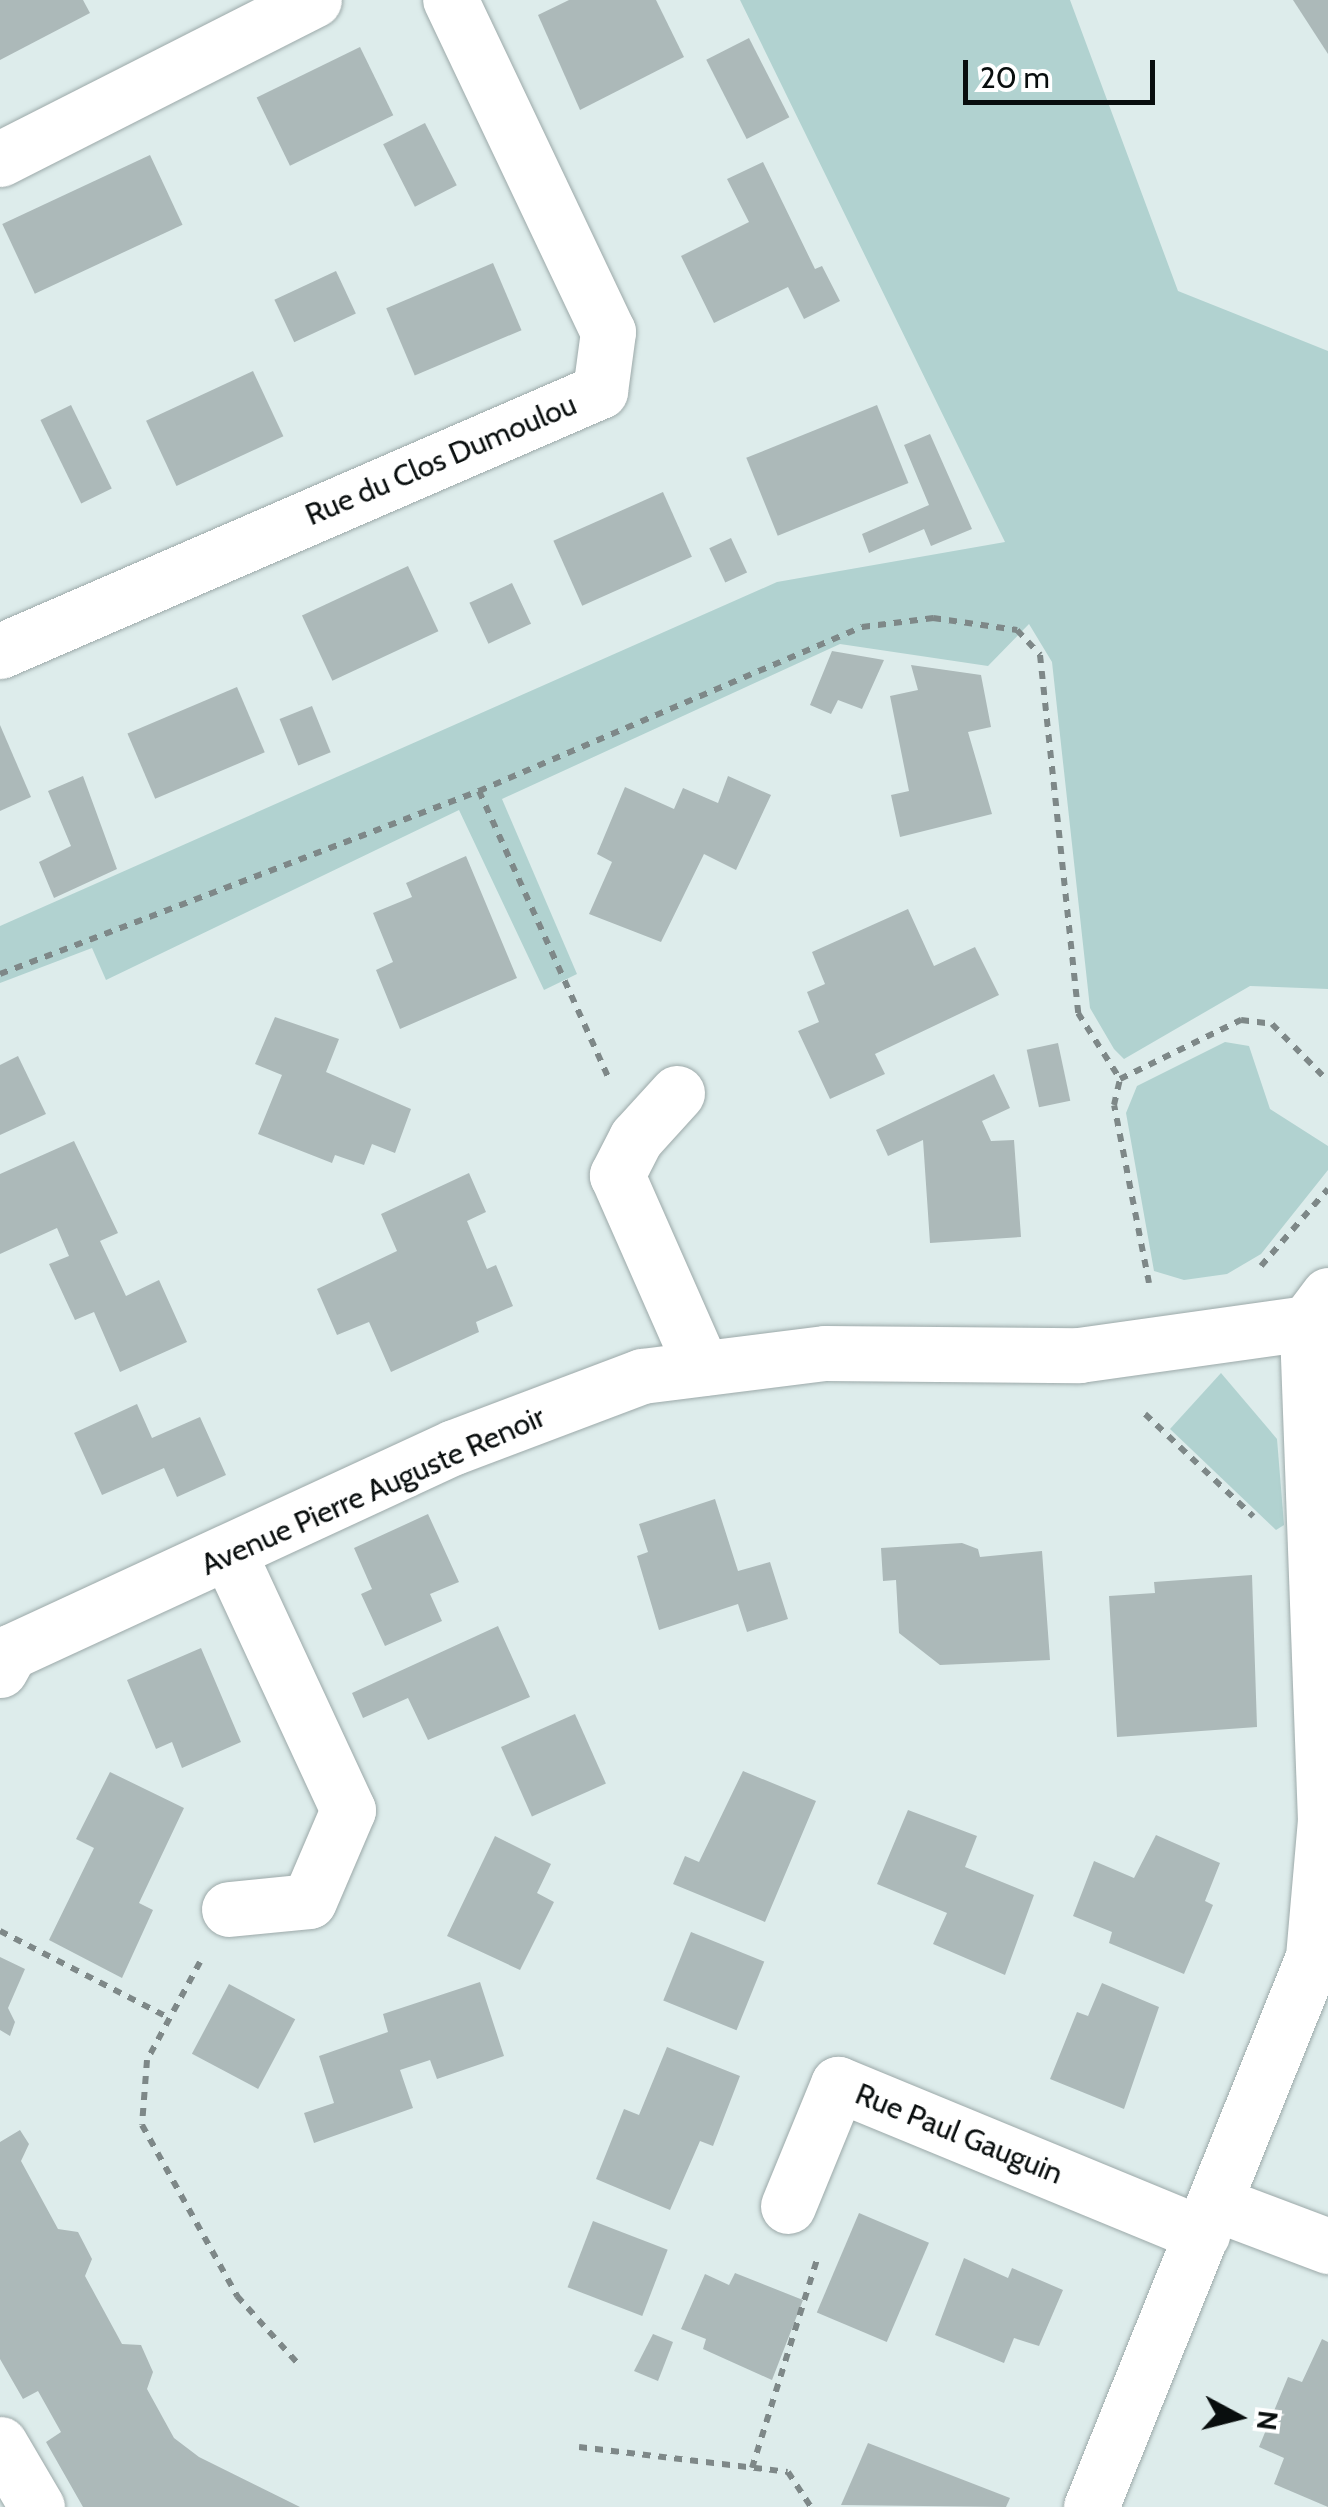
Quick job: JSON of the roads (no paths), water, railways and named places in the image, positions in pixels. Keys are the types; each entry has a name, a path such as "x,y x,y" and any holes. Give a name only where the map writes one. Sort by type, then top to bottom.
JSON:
{"street":[{"path":"0,159 314,0"},
{"name":"Rue du Clos Dumoulou","path":"0,651 600,391 608,332 450,0"},
{"path":"676,1094 636,1138 617,1175 702,1368"},
{"path":"1091,2507 1313,1957 1325,1821 1316,1575 1318,1309"},
{"name":"Avenue Pierre Auguste Renoir","path":"3,1654 230,1556 454,1447 642,1376 825,1352 1079,1355 1318,1309"},
{"path":"230,1556 348,1810 308,1901 230,1908"},
{"name":"Rue Paul Gauguin","path":"788,2206 838,2084 1208,2218 1328,2246"},
{"path":"0,2444 37,2507"}]}
